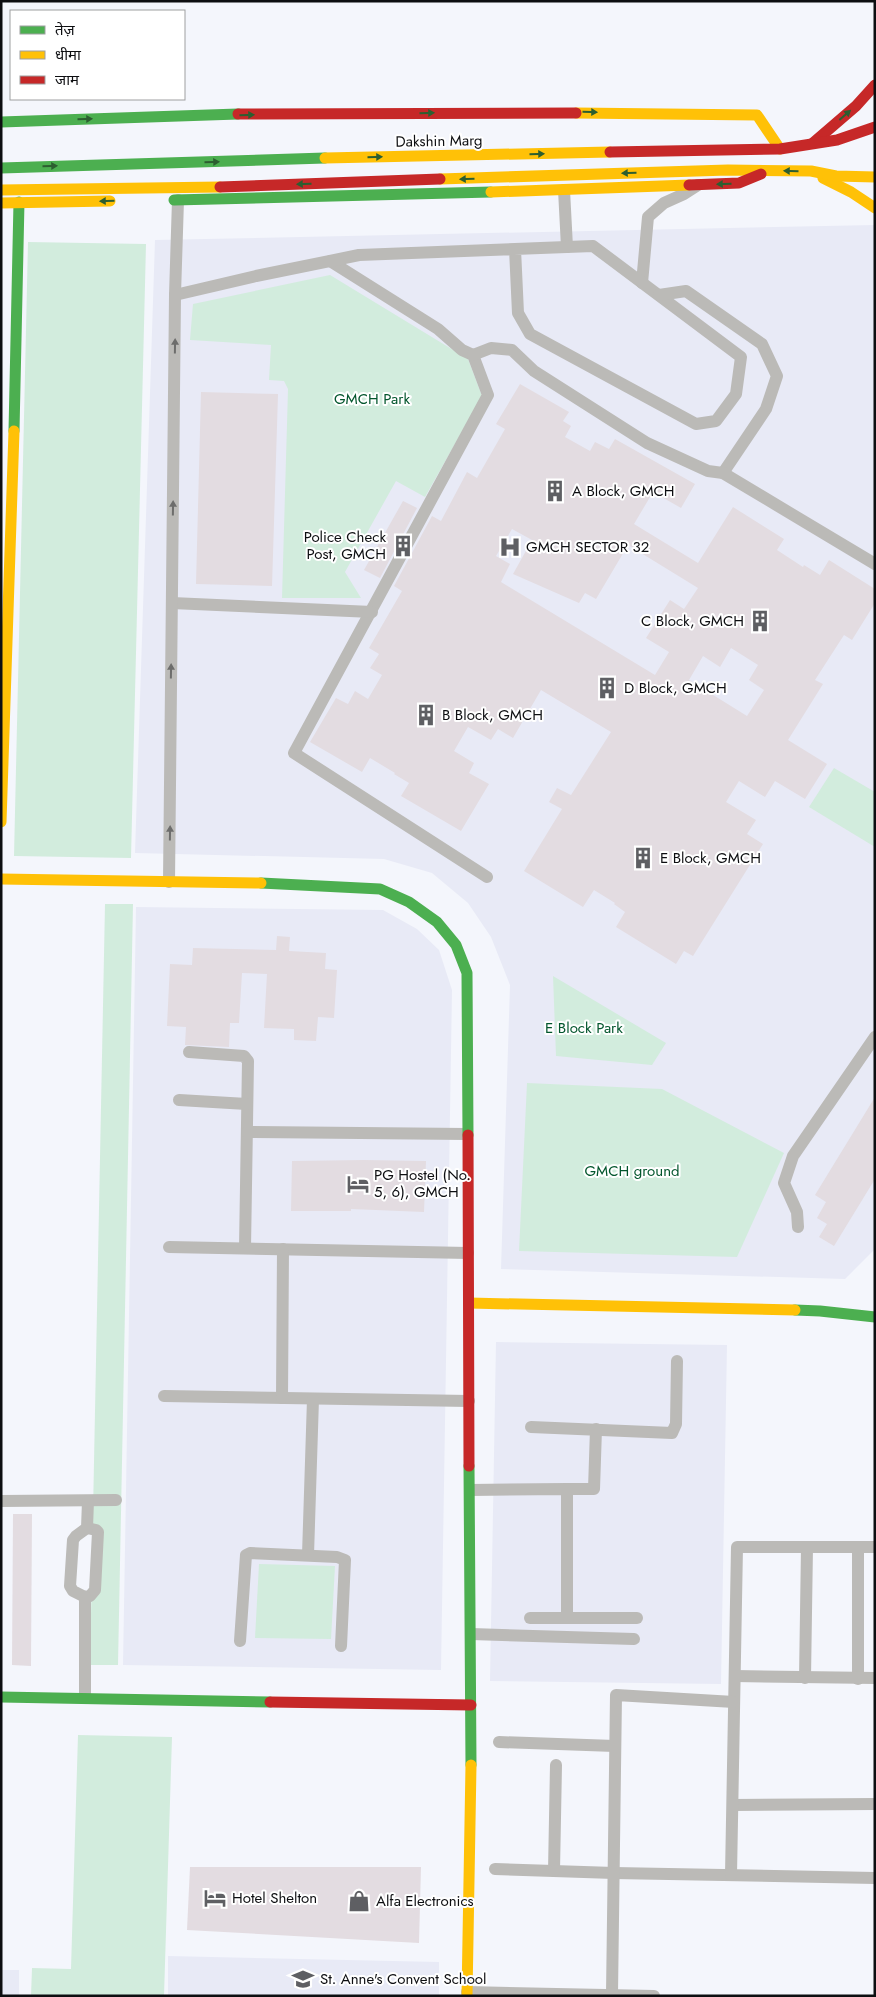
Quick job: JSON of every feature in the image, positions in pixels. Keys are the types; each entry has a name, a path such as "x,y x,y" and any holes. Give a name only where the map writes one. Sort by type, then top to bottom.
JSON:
{"street":[{"path":"813,144 856,106 875,85"},
{"path":"1,122 273,115 532,112 757,115 780,149"},
{"name":"Dakshin Marg","path":"1,168 334,158 780,149 837,140 875,127"},
{"path":"1,190 190,188 728,170 812,171 836,176 875,177"},
{"path":"159,200 698,185 739,183 771,171"},
{"path":"812,171 851,192 875,208"},
{"path":"642,283 648,216 664,203 698,185"},
{"path":"564,190 567,247"},
{"path":"1,203 121,200"},
{"path":"170,882 175,295 178,200"},
{"path":"1,822 7,464 19,202"},
{"path":"175,295 359,255 594,246 740,357 736,394 716,421 696,424 530,334 518,313 516,249"},
{"path":"330,261 438,328 462,350 473,355 488,395 294,753 487,877"},
{"path":"659,295 686,291 762,344 777,376 766,409 723,473"},
{"path":"473,355 491,348 512,350 534,371 647,443 708,471 723,473 875,564"},
{"path":"172,604 372,612"},
{"path":"1,879 270,884 380,889 409,902 437,922 456,945 467,972 471,1705 467,1994 612,1994 654,1996"},
{"path":"798,1228 797,1212 784,1183 793,1156 875,1037"},
{"path":"189,1052 244,1056 248,1061 245,1248"},
{"path":"179,1100 247,1104"},
{"path":"247,1132 467,1134"},
{"path":"170,1247 468,1253"},
{"path":"282,1398 283,1249"},
{"path":"469,1303 820,1311 875,1308"},
{"path":"820,1311 875,1317"},
{"path":"531,1426 672,1433 676,1424 677,1361"},
{"path":"164,1396 469,1401"},
{"path":"308,1556 313,1399"},
{"path":"470,1490 594,1489 596,1429"},
{"path":"567,1489 567,1618"},
{"path":"87,1528 88,1500"},
{"path":"1,1502 116,1500"},
{"path":"87,1528 98,1532 95,1590 90,1596 85,1596 73,1591 70,1586 74,1540 76,1536 87,1528"},
{"path":"731,1875 737,1547 875,1547"},
{"path":"805,1678 807,1547"},
{"path":"858,1547 858,1679"},
{"path":"240,1641 246,1555 250,1553 337,1557 345,1560 342,1646"},
{"path":"85,1596 85,1698"},
{"path":"530,1618 637,1618"},
{"path":"470,1634 634,1638"},
{"path":"735,1676 875,1678"},
{"path":"612,1994 616,1695 734,1702"},
{"path":"1,1697 471,1705"},
{"path":"500,1742 615,1746"},
{"path":"554,1871 556,1765"},
{"path":"733,1805 875,1804"},
{"path":"495,1869 875,1878"}],"shaded area":[{"name":"GMCH SECTOR 32","path":"875,225 875,1249 845,1279 501,1269 510,985 491,937 468,903 432,873 384,859 135,853 155,240"},
{"path":"136,907 383,910 417,929 439,950 452,990 441,1670 123,1665"},
{"path":"496,1342 727,1345 721,1684 490,1681"},
{"name":"St. Anne's Convent School","path":"168,1956 439,1962 439,1996 168,1996"},
{"path":"1,1970 19,1970 19,1996 1,1996"}],"green space":[{"path":"28,242 146,244 131,858 14,856"},
{"name":"GMCH Park","path":"330,275 468,359 482,396 425,497 396,481 345,572 361,598 282,598 288,389 284,381 269,380 271,345 190,340 193,304"},
{"path":"834,768 875,792 875,847 809,807"},
{"path":"105,904 133,904 118,1665 90,1665"},
{"name":"E Block Park","path":"553,976 666,1043 652,1065 556,1056"},
{"name":"GMCH ground","path":"527,1083 662,1089 784,1153 737,1257 519,1251"},
{"path":"259,1564 335,1566 331,1639 255,1638"},
{"path":"78,1735 172,1737 164,1996 31,1996 32,1968 71,1969"}],"building":[{"path":"520,384 569,412 563,421 571,426 565,437 590,451 595,442 609,449 615,439 695,484 681,508 653,492 634,524 698,563 733,507 784,539 777,550 803,567 804,565 820,575 829,560 875,589 875,603 852,640 844,635 815,680 823,684 788,740 827,764 805,799 775,781 765,797 739,781 726,802 756,820 747,834 763,844 693,956 684,951 676,964 616,927 625,912 615,903 594,890 583,907 524,871 562,809 549,802 557,788 571,795 611,732 541,690 513,738 498,729 491,740 468,727 454,751 474,763 469,773 489,784 461,831 401,796 409,783 370,758 362,772 310,742 336,698 348,704 355,691 368,699 382,675 370,668 379,654 369,648 402,591 394,586 432,516 441,521 467,472 477,478 505,429 496,424","holes":["512,529 532,540 513,574 579,603 585,593 596,599 628,545 698,588 684,609 670,600 646,638 669,652 655,675 501,582 510,564 496,556","731,648 758,665 749,680 764,690 747,716 689,680 703,656 720,667"]},
{"path":"201,392 278,394 272,586 196,584"},
{"path":"403,501 417,508 380,578 364,570"},
{"path":"277,936 290,937 289,951 326,953 325,969 337,970 334,1018 318,1017 316,1041 294,1040 294,1029 264,1028 267,974 242,973 239,1023 230,1023 229,1047 185,1045 186,1027 167,1026 170,964 192,965 193,948 276,950"},
{"path":"875,1097 875,1179 834,1246 819,1237 827,1224 817,1218 826,1202 815,1195"},
{"name":"PG Hostel (No. 5, 6), GMCH","path":"292,1161 426,1161 424,1212 351,1209 351,1211 291,1211"},
{"path":"13,1514 32,1514 31,1666 12,1665"},
{"path":"190,1867 421,1867 419,1943 187,1930"}],"traffic: fast":[{"path":"1,122 238,114"},
{"path":"1,168 325,158"},
{"path":"174,200 491,192"},
{"path":"14,431 19,202"},
{"path":"261,883 380,889 409,902 437,922 456,945 467,973 468,1135"},
{"path":"795,1310 875,1317"},
{"path":"469,1466 471,1765"},
{"path":"1,1697 270,1702"}],"traffic: slow":[{"path":"576,113 757,115 780,149"},
{"path":"325,158 610,152"},
{"path":"440,179 728,170 811,171 836,176 875,177"},
{"path":"823,178 851,192 875,208"},
{"path":"491,192 689,185"},
{"path":"1,190 220,187"},
{"path":"1,203 110,201"},
{"path":"1,822 14,431"},
{"path":"1,879 261,883"},
{"path":"469,1303 795,1310"},
{"path":"467,1996 471,1765"}],"traffic: jam":[{"path":"813,143 856,106 875,85"},
{"path":"238,114 576,113"},
{"path":"610,152 780,149 837,140 875,127"},
{"path":"689,185 739,183 761,174"},
{"path":"220,187 440,179"},
{"path":"468,1135 469,1466"},
{"path":"270,1702 471,1705"}],"place":[{"name":"A Block, GMCH","path":"555,491"},
{"name":"Police Check Post, GMCH","path":"403,546"},
{"name":"GMCH SECTOR 32","path":"510,547"},
{"name":"C Block, GMCH","path":"760,621"},
{"name":"D Block, GMCH","path":"607,688"},
{"name":"B Block, GMCH","path":"426,715"},
{"name":"E Block, GMCH","path":"643,858"},
{"name":"PG Hostel (No. 5, 6), GMCH","path":"358,1184"},
{"name":"Hotel Shelton","path":"215,1898"},
{"name":"Alfa Electronics","path":"359,1901"},
{"name":"St. Anne's Convent School","path":"303,1979"}]}
